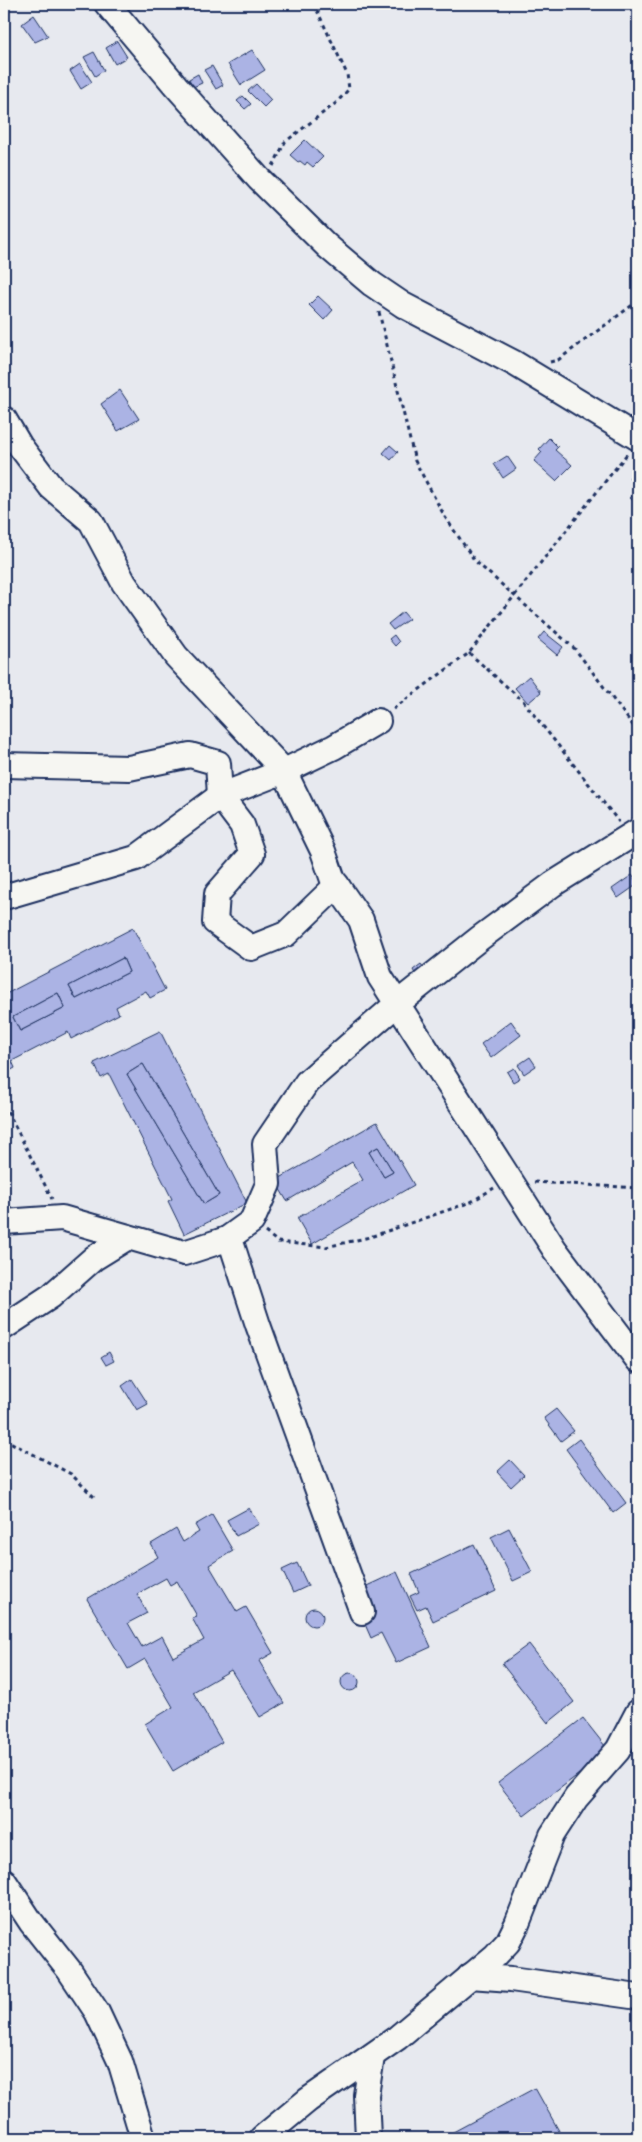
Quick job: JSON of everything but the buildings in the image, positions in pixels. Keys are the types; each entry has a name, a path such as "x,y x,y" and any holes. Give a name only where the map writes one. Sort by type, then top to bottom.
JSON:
{"street":[{"path":"107,4 176,86 260,179 327,246 372,284 403,305 526,371 633,445"},
{"path":"4,420 20,446 51,487 91,521 124,583 176,656 284,771 323,851 337,885 361,920 380,977 555,1250 638,1360"},
{"path":"4,897 136,858 220,796 284,771 378,721"},
{"path":"4,765 129,768 190,755 218,762 220,796 242,825 252,854 217,894 215,922 251,948 286,934 337,885"},
{"path":"4,1222 62,1218 184,1253 227,1239 252,1221 268,1184 265,1144 307,1082 398,1003 553,884 634,833"},
{"path":"4,1327 51,1296 94,1258 128,1237"},
{"path":"227,1239 232,1246 258,1325 362,1612"},
{"path":"262,2138 308,2100 372,2057 440,2003 495,1956 508,1942 552,1835 576,1798 618,1750 638,1712"},
{"path":"4,1880 31,1922 69,1970 97,2012 120,2061 143,2138"},
{"path":"470,1976 511,1979 638,1997"},
{"path":"368,2138 366,2094 372,2057"}],"path":[{"path":"260,179 275,163 285,142 336,103 349,89 347,74 314,4"},
{"path":"372,284 415,460 445,517 475,561 575,649 638,732"},
{"path":"526,371 558,360 638,301"},
{"path":"378,721 469,652 633,445"},
{"path":"469,652 523,701 634,833"},
{"path":"4,1104 62,1218"},
{"path":"252,1221 278,1242 326,1247 370,1237 472,1202 512,1182 540,1181 620,1189 638,1188"},
{"path":"4,1439 72,1474 94,1497"}]}
